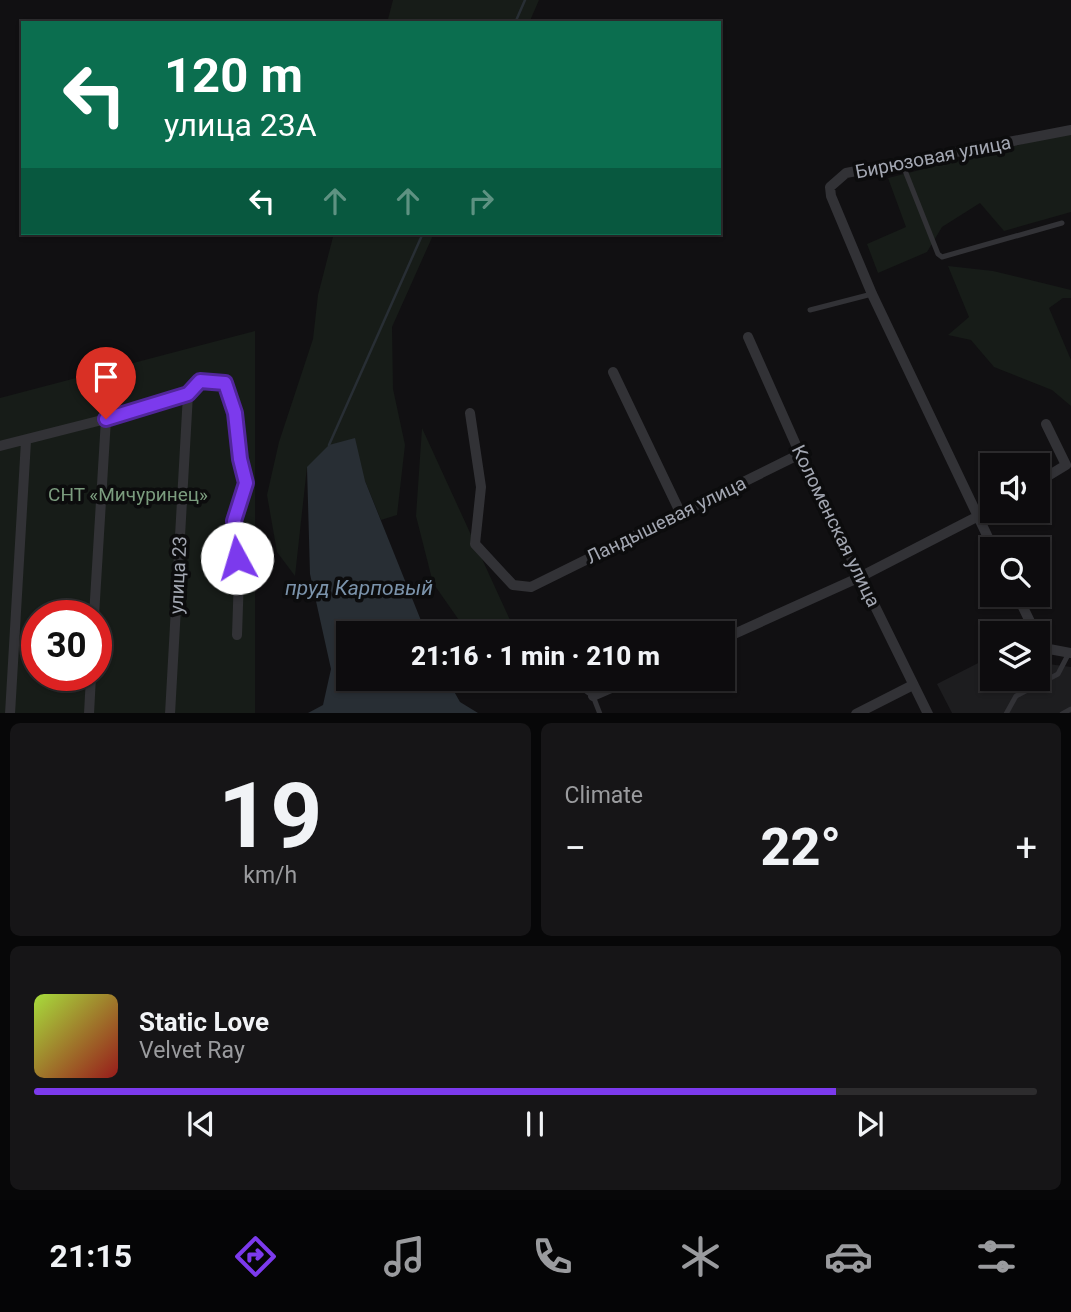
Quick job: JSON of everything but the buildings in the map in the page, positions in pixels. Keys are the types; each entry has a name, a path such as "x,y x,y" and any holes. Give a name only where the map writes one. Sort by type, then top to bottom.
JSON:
{"street":[{"name":"Бирюзовая улица","path":"872,294 831,196 830,187 846,173 1071,130"},
{"path":"872,294 988,537"},
{"name":"Коломенская улица","path":"748,337 800,454 928,713"},
{"path":"613,372 680,512"},
{"path":"0,446 106,419 188,394 200,381 225,383 235,413 240,459 246,483 234,521 239,576 237,635"},
{"name":"улица 23","path":"170,713 188,394"},
{"name":"Ландышевая улица","path":"470,413 481,487 475,544 513,585 531,587 800,454"},
{"path":"95,600 106,419"},
{"path":"1046,424 1066,465 1050,475"},
{"path":"10,713 26,441"},
{"path":"735,634 860,577 978,517"},
{"path":"1050,649 1070,653"},
{"path":"856,713 913,685"},
{"path":"89,713 90,691"},
{"path":"593,696 604,691"}],"lane":[{"path":"902,163 938,254 942,257 1062,223"},
{"path":"810,310 872,294"},
{"path":"1006,713 1016,696 1058,674 1070,653"},
{"path":"586,691 593,696 600,713"},
{"path":"1062,713 1071,709"}],"shaded area":[{"path":"980,662 980,691 1050,691 1050,664 1071,667 1071,713 952,713 937,684"}],"green space":[{"path":"393,0 539,0 530,21 388,21"},
{"path":"1071,132 1071,212 1004,231 980,203 942,227 927,252 878,273 867,244 906,227 888,178"},
{"path":"333,235 433,235 392,327 393,389 405,445 397,515 381,520 365,481 307,467 295,576 277,552 267,495 279,442 313,339 318,295"},
{"path":"948,266 993,271 1071,290 1071,298 1063,298 1049,308 1071,360 1071,406 1052,390 994,367 971,340 948,335 969,317"},
{"name":"СНТ «Мичуринец»","path":"255,331 255,713 0,713 0,398"},
{"path":"422,428 510,621 460,621 433,583 416,516"}],"water":[{"name":"пруд Карповый","path":"355,438 365,481 421,621 336,621 336,691 454,691 460,702 478,713 308,713 323,705 331,669 310,574 307,467 329,445"}],"waterway":[{"path":"516,21 525,0"},
{"path":"329,445 422,235"}],"route":[{"path":"106,419 188,394 200,381 225,383 235,413 240,459 246,483 234,521 237,558"}]}
